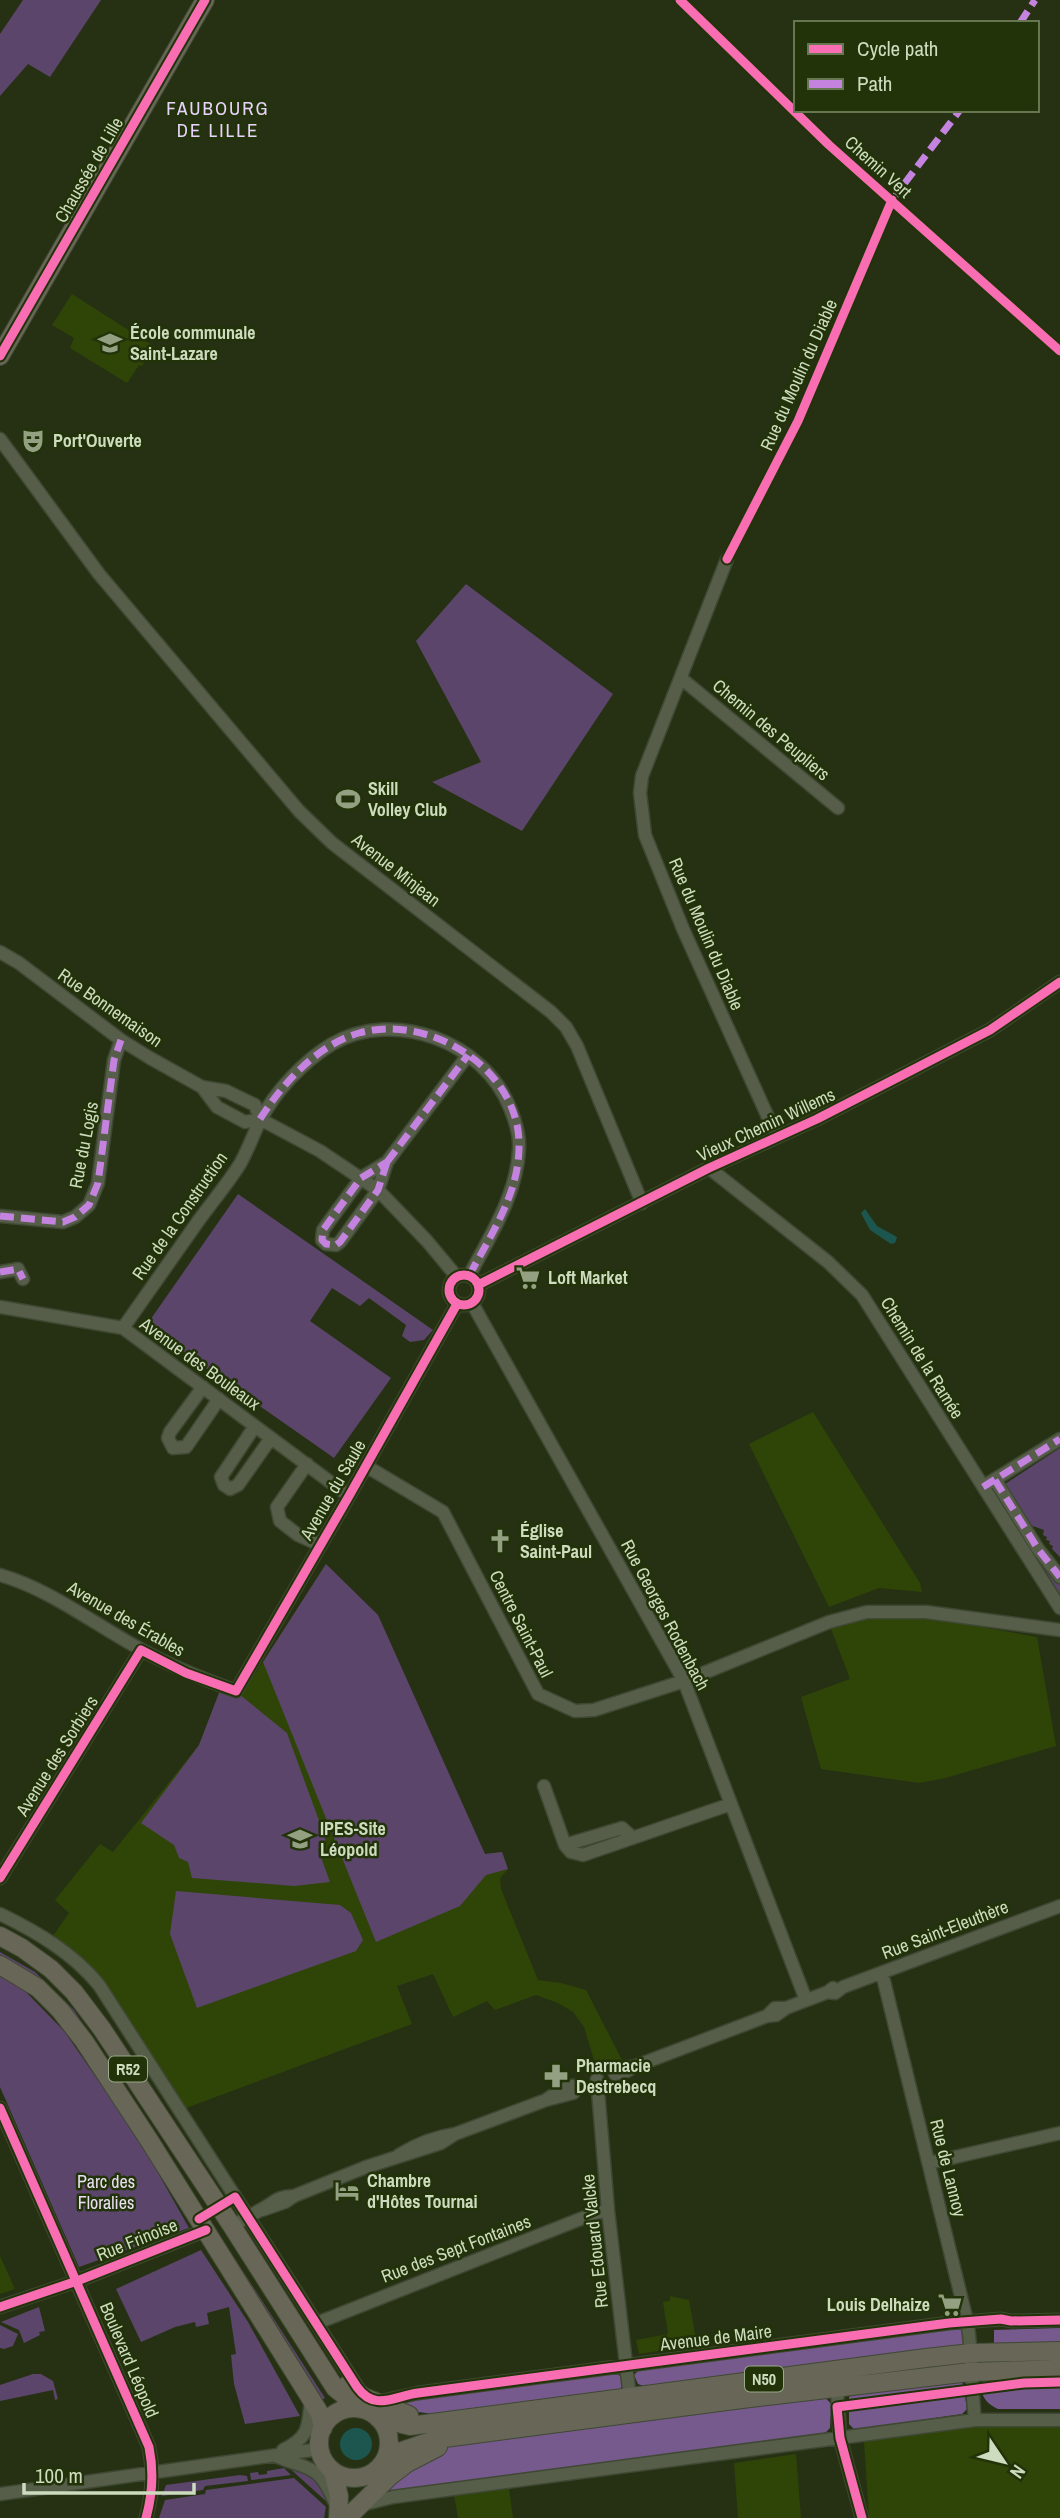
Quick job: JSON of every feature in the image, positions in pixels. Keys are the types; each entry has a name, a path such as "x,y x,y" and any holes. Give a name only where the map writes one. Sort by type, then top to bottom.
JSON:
{"main road":[{"name":"Chaussée de Lille","path":"0,356 205,0"},
{"name":"R52","path":"0,1936 51,1969 74,1992 102,2029 232,2226 334,2388 368,2403"},
{"name":"R52","path":"0,1965 38,1988 60,2010 114,2086 311,2399 320,2414 323,2428"},
{"name":"N50","path":"368,2403 432,2422 971,2353 1060,2351"},
{"name":"N50","path":"387,2456 437,2439 742,2399 970,2372 1060,2369"},
{"path":"368,2403 388,2435 387,2456 352,2502 347,2514 333,2471 322,2457 320,2449 323,2428 338,2412 368,2403"},
{"path":"347,2514 407,2463 456,2438"},
{"path":"333,2471 353,2478 373,2473"}],"street":[{"name":"Avenue Minjean","path":"0,439 99,574 299,811 332,843 551,1012 566,1027 577,1046 642,1203"},
{"name":"Rue du Moulin du Diable","path":"727,559 642,776 640,793 645,835 683,929 777,1137"},
{"name":"Chemin des Peupliers","path":"682,678 838,808"},
{"name":"Rue Bonnemaison","path":"0,952 19,963 121,1040 202,1087 226,1091 254,1105 260,1119 320,1151 361,1178 378,1190 468,1279"},
{"name":"Vieux Chemin Willems","path":"468,1279 642,1203 709,1168 817,1119 990,1030 1060,982"},
{"name":"Rue de la Construction","path":"123,1328 240,1163 260,1119 272,1101 311,1060 334,1044 359,1033 383,1029 412,1031 438,1037 468,1055 489,1073 504,1093 514,1119 520,1146 508,1201 468,1279"},
{"name":"Rue du Logis","path":"0,1216 63,1222 75,1217 89,1205 98,1183 114,1060 121,1040"},
{"path":"387,1162 361,1178 323,1230 322,1241 331,1246 340,1242 378,1190 387,1162 468,1055"},
{"name":"Rue Bonnemaison","path":"202,1087 217,1107 245,1122 260,1119"},
{"name":"Chemin de la Ramée","path":"709,1168 828,1262 855,1288 988,1484 1060,1608"},
{"path":"0,1272 18,1269 23,1279"},
{"path":"468,1279 478,1295 472,1303 467,1306 457,1304 450,1297 449,1288 468,1279"},
{"name":"Rue Georges Rodenbach","path":"472,1303 684,1681 806,2000"},
{"name":"Avenue du Saule","path":"236,1690 457,1304"},
{"name":"Avenue des Bouleaux","path":"0,1307 123,1328 349,1496"},
{"path":"203,1387 170,1432 168,1438 173,1448 186,1447 219,1399"},
{"name":"Avenue des Bouleaux","path":"255,1426 220,1477 223,1485 230,1489 238,1485 271,1438"},
{"path":"1060,1439 988,1484 1060,1577"},
{"path":"307,1464 277,1507 279,1521 298,1535 320,1545"},
{"name":"Centre Saint-Paul","path":"366,1466 443,1512 538,1694 575,1711 594,1710 684,1681 829,1622 867,1612 926,1612 1060,1630"},
{"name":"Avenue des Érables","path":"1,1579 51,1597 186,1673 236,1690"},
{"name":"Avenue des Sorbiers","path":"0,1878 141,1650"},
{"path":"544,1786 565,1845 622,1828 633,1838 731,1804"},
{"name":"Rue Saint-Eleuthère","path":"232,2226 294,2196 399,2155 441,2143 455,2134 546,2100 573,2093 579,2086 615,2074 626,2067 634,2067 767,2016 776,2015 806,2000 828,1992 835,1993 843,1987 1060,1906"},
{"path":"0,1914 62,1950 99,1985 368,2403"},
{"name":"Rue de Lannoy","path":"882,1973 967,2321 975,2420"},
{"name":"Rue Edouard Valcke","path":"597,2079 608,2210 630,2398"},
{"name":"Boulevard Léopold","path":"0,2108 149,2447 154,2472"},
{"path":"929,2163 1060,2133"},
{"name":"Rue des Sept Fontaines","path":"317,2323 608,2210"},
{"name":"Rue Frinoise","path":"0,2307 78,2281 206,2230"},
{"name":"Avenue de Maire","path":"368,2403 418,2393 967,2321 1060,2320"},
{"path":"836,2389 840,2438 862,2518"},
{"path":"273,2455 298,2443 306,2432 311,2399"},
{"path":"273,2455 316,2470 347,2514 393,2497 975,2420 1060,2420"},
{"path":"0,2494 320,2449"},
{"path":"146,2518 154,2472"}],"shaded area":[{"name":"École communale Saint-Lazare","path":"72,294 155,347 127,383 70,348 74,338 52,325"},
{"path":"813,1412 920,1583 922,1592 879,1588 829,1607 749,1444"},
{"name":"IPES-Site Léopold","path":"326,1564 485,1854 502,1852 508,1869 500,1878 501,1889 538,1980 586,1990 624,2064 599,2076 584,2027 573,2012 536,1995 495,2010 487,2001 453,2017 433,1974 397,1986 412,2024 186,2108 104,1982 82,1958 53,1936 69,1913 55,1900 100,1844 113,1852 199,1745 219,1693 242,1694"},
{"path":"883,1615 926,1617 1037,1637 1056,1746 919,1783 821,1769 801,1697 850,1679 830,1626"},
{"path":"0,2256 15,2289 0,2294"},
{"path":"670,2296 689,2300 697,2345 639,2354 636,2340 668,2334 663,2302 670,2301"},
{"path":"954,2326 962,2328 965,2342 960,2347 652,2389 638,2384 634,2375 639,2370"},
{"path":"1060,2328 1060,2346 994,2346 994,2330"},
{"path":"614,2372 623,2378 621,2390 433,2414 404,2410 393,2403"},
{"path":"1060,2374 1060,2409 998,2409 986,2400 981,2388 984,2378"},
{"path":"958,2379 963,2384 967,2409 962,2414 860,2429 854,2429 849,2424 849,2397 854,2393"},
{"path":"824,2396 831,2404 830,2428 823,2435 383,2493 417,2464 452,2445"},
{"path":"976,2425 1060,2425 1060,2518 869,2518 864,2441"},
{"path":"796,2454 801,2518 738,2518 734,2463"},
{"path":"509,2488 513,2518 458,2518 454,2495"}],"green space":[{"path":"23,0 101,0 50,77 28,64 0,96 0,34"},
{"path":"466,584 613,694 522,831 432,782 481,762 416,641"},
{"path":"238,1194 433,1330 424,1340 410,1342 402,1336 406,1325 369,1298 360,1306 332,1288 310,1321 391,1378 334,1458 187,1355 148,1323"},
{"path":"1060,1448 1060,1557 1043,1535 1044,1530 1030,1525 1005,1484"},
{"path":"995,1489 1041,1563 1060,1584 1060,1595"},
{"path":"326,1564 378,1615 485,1854 502,1852 508,1869 486,1875 460,1906 376,1942 263,1662"},
{"path":"219,1693 239,1694 287,1733 325,1837 325,1845 318,1849 330,1882 294,1886 192,1878 188,1862 179,1858 174,1845 141,1823 199,1745"},
{"path":"176,1891 340,1905 351,1913 363,1940 356,1951 197,2008 170,1934"},
{"path":"0,1952 35,1972 74,2010 325,2398 320,2401 73,2018 0,1957"},
{"name":"Parc des Floralies","path":"0,1975 23,1989 64,2031 139,2139 189,2228 79,2267 0,2087"},
{"path":"201,2250 248,2322 300,2416 245,2424 234,2384 231,2355 236,2354 229,2307 207,2313 209,2324 196,2327 195,2322 175,2327 141,2342 116,2289"},
{"path":"39,2307 45,2331 39,2332 40,2335 24,2343 19,2330 1,2322"},
{"path":"0,2325 18,2334 13,2346 0,2348"},
{"path":"41,2374 53,2381 58,2399 55,2400 53,2390 0,2401 0,2385"},
{"path":"287,2466 319,2482 328,2503"},
{"path":"284,2468 291,2475 251,2480 250,2473 267,2474 267,2471"},
{"path":"247,2476 248,2481 205,2486 203,2490 162,2496 166,2485"},
{"path":"294,2478 326,2507 324,2518 159,2518 165,2500 205,2494 206,2490"}],"water":[{"path":"865,1209 877,1226 897,1237 895,1243 891,1244 870,1230 861,1213"},
{"path":"356,2428 367,2433 372,2444 367,2455 356,2460 345,2455 340,2444 345,2433"}],"marked path":[{"path":"1021,21 1035,0"},
{"path":"892,200 958,112"},
{"path":"260,1119 279,1092 302,1067 329,1046 359,1033 386,1029 414,1032 441,1040 466,1054 488,1072 505,1094 516,1119 519,1147 518,1164 509,1198 469,1276"},
{"path":"0,1216 63,1222 75,1217 89,1205 98,1183 114,1060 121,1040"},
{"path":"387,1162 468,1055"},
{"path":"387,1162 378,1190 340,1242 336,1245 326,1244 322,1240 323,1230 361,1178 387,1162"},
{"path":"0,1272 18,1269 23,1279"},
{"path":"983,1487 1060,1439"},
{"path":"995,1480 1038,1549 1060,1577"}],"cycle path":[{"path":"0,356 205,0"},
{"name":"Chemin Vert","path":"680,0 794,111"},
{"name":"Chemin Vert","path":"795,112 1060,351"},
{"name":"Chemin Vert","path":"727,559 798,421 892,200"},
{"path":"478,1285 709,1168 817,1119 990,1030 1060,982"},
{"path":"464,1275 475,1279 479,1290 475,1301 464,1305 453,1301 449,1290 453,1279 464,1275"},
{"path":"0,1878 141,1650 186,1673 236,1691 457,1304"},
{"path":"0,2108 149,2447 152,2482 146,2518"},
{"path":"199,2219 235,2197 357,2387 364,2395 378,2401 418,2393 949,2323 1001,2319 1060,2320"},
{"path":"0,2307 77,2281 206,2230"},
{"path":"862,2518 840,2438 837,2407 1024,2383 1060,2382"}],"place":[{"name":"École communale Saint-Lazare","path":"110,343"},
{"name":"Port'Ouverte","path":"33,441"},
{"name":"Skill Volley Club","path":"348,799"},
{"name":"Loft Market","path":"528,1278"},
{"name":"Église Saint-Paul","path":"500,1541"},
{"name":"IPES-Site Léopold","path":"300,1839"},
{"name":"Pharmacie Destrebecq","path":"556,2076"},
{"name":"Chambre d'Hôtes Tournai","path":"347,2191"},
{"name":"Louis Delhaize","path":"950,2305"}],"district":[{"name":"FAUBOURG DE LILLE","path":"218,119"}]}
